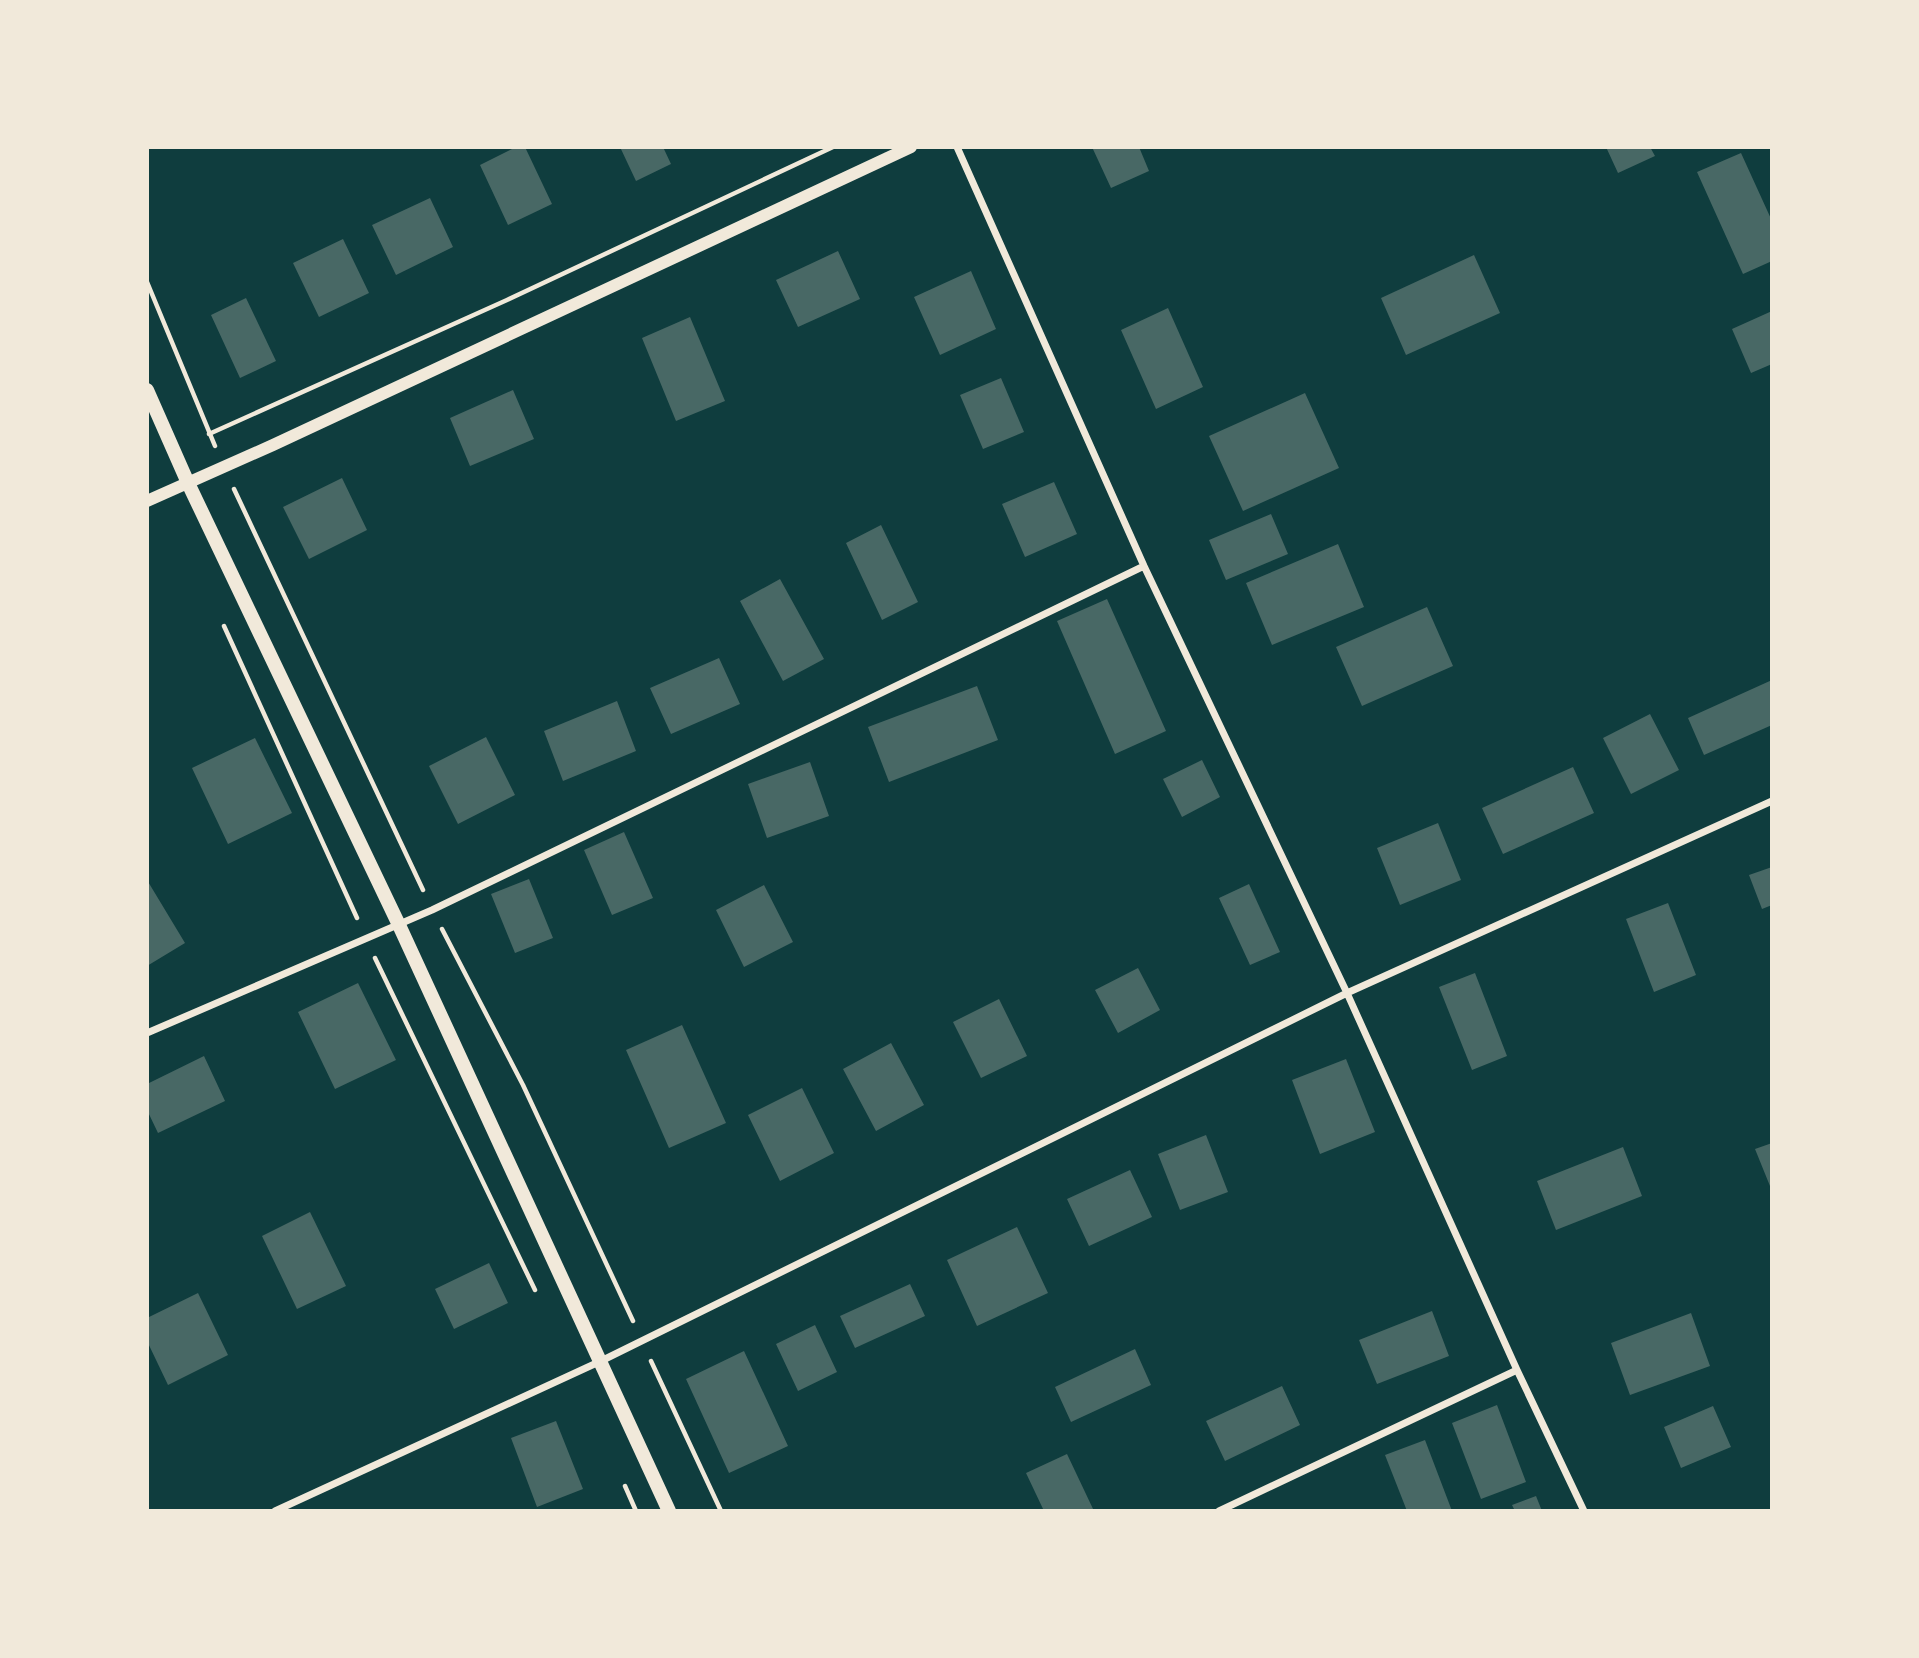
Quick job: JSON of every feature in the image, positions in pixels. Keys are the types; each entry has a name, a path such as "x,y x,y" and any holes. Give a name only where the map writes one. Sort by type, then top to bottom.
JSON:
{"main road":[{"path":"147,390 188,482 399,925 669,1511"}],"street":[{"path":"147,500 911,147"},
{"path":"957,147 1144,566 1348,993 1517,1370 1584,1511"},
{"path":"147,1033 399,925 1144,566"},
{"path":"275,1511 601,1361 1348,993 1772,801"},
{"path":"1219,1511 1517,1370"}],"path":[{"path":"209,434 520,294 833,147"},
{"path":"223,625 367,939 541,1301"},
{"path":"620,1474 636,1511"}],"building":[{"path":"516,147 525,147 552,204 508,225 480,165"},
{"path":"620,147 663,147 671,164 636,181"},
{"path":"1092,147 1139,147 1149,171 1111,188"},
{"path":"1606,147 1650,147 1655,156 1618,173"},
{"path":"1741,153 1772,221 1772,261 1743,274 1697,172"},
{"path":"430,198 453,247 396,275 372,225"},
{"path":"343,239 369,293 319,317 293,263"},
{"path":"838,251 860,299 798,327 776,280"},
{"path":"1474,255 1500,313 1406,355 1381,298"},
{"path":"971,271 996,329 940,355 914,297"},
{"path":"246,298 276,361 240,378 211,315"},
{"path":"1168,308 1203,387 1156,409 1121,330"},
{"path":"1772,311 1772,364 1751,373 1732,329"},
{"path":"690,317 725,401 676,421 642,338"},
{"path":"1001,378 1024,432 983,449 960,395"},
{"path":"513,390 534,439 470,466 450,418"},
{"path":"1305,393 1339,468 1243,511 1209,436"},
{"path":"342,478 367,530 309,559 283,507"},
{"path":"1054,482 1077,534 1025,557 1002,504"},
{"path":"1271,514 1288,554 1226,580 1209,540"},
{"path":"881,525 918,602 882,620 846,543"},
{"path":"1338,544 1364,607 1272,645 1246,583"},
{"path":"780,579 824,659 783,681 740,601"},
{"path":"1107,599 1166,731 1115,754 1057,621"},
{"path":"1427,607 1453,666 1362,706 1336,647"},
{"path":"719,658 740,704 671,734 650,688"},
{"path":"1772,680 1772,725 1704,755 1688,718"},
{"path":"977,686 998,740 889,782 868,727"},
{"path":"617,701 636,751 563,781 544,731"},
{"path":"1650,714 1679,770 1631,794 1603,738"},
{"path":"486,737 515,795 458,824 429,766"},
{"path":"255,738 292,813 228,844 192,768"},
{"path":"1202,760 1220,797 1182,817 1163,779"},
{"path":"810,762 829,816 767,838 748,784"},
{"path":"1573,767 1594,813 1503,854 1482,808"},
{"path":"1438,823 1461,880 1400,905 1377,848"},
{"path":"624,832 653,898 612,915 584,850"},
{"path":"1772,867 1772,905 1762,909 1749,875"},
{"path":"529,879 553,938 515,953 491,894"},
{"path":"147,880 185,943 147,966"},
{"path":"1249,884 1280,952 1250,965 1219,898"},
{"path":"764,885 793,942 744,967 716,910"},
{"path":"1668,903 1696,975 1654,992 1626,919"},
{"path":"1138,968 1160,1010 1118,1033 1095,990"},
{"path":"1475,973 1507,1056 1472,1070 1439,987"},
{"path":"358,983 396,1060 335,1089 298,1012"},
{"path":"999,999 1027,1056 981,1078 953,1022"},
{"path":"682,1025 726,1123 669,1148 626,1050"},
{"path":"891,1043 924,1105 876,1131 843,1069"},
{"path":"204,1056 225,1101 158,1133 147,1110 147,1084"},
{"path":"1346,1059 1375,1132 1320,1154 1292,1080"},
{"path":"802,1088 834,1153 780,1181 748,1115"},
{"path":"1206,1135 1228,1192 1180,1210 1158,1154"},
{"path":"1772,1143 1772,1191 1755,1149"},
{"path":"1623,1147 1642,1196 1556,1230 1537,1181"},
{"path":"1130,1170 1152,1217 1089,1246 1067,1199"},
{"path":"310,1212 346,1286 297,1309 262,1236"},
{"path":"1017,1227 1048,1293 977,1326 947,1260"},
{"path":"489,1263 508,1303 454,1329 435,1289"},
{"path":"910,1284 925,1316 855,1348 840,1316"},
{"path":"198,1293 228,1355 168,1385 147,1341 147,1318"},
{"path":"1432,1311 1449,1356 1377,1384 1359,1340"},
{"path":"1691,1313 1710,1366 1630,1395 1611,1343"},
{"path":"815,1325 837,1372 798,1391 776,1344"},
{"path":"1135,1349 1151,1385 1071,1422 1055,1387"},
{"path":"744,1351 788,1446 729,1473 686,1379"},
{"path":"1282,1386 1300,1425 1225,1461 1206,1421"},
{"path":"1497,1405 1526,1482 1481,1499 1452,1423"},
{"path":"1713,1406 1731,1447 1681,1468 1664,1427"},
{"path":"556,1421 583,1489 537,1507 511,1438"},
{"path":"1425,1440 1452,1511 1407,1511 1385,1455"},
{"path":"1067,1454 1094,1511 1044,1511 1026,1473"},
{"path":"1536,1496 1542,1511 1515,1511 1512,1505"}]}
